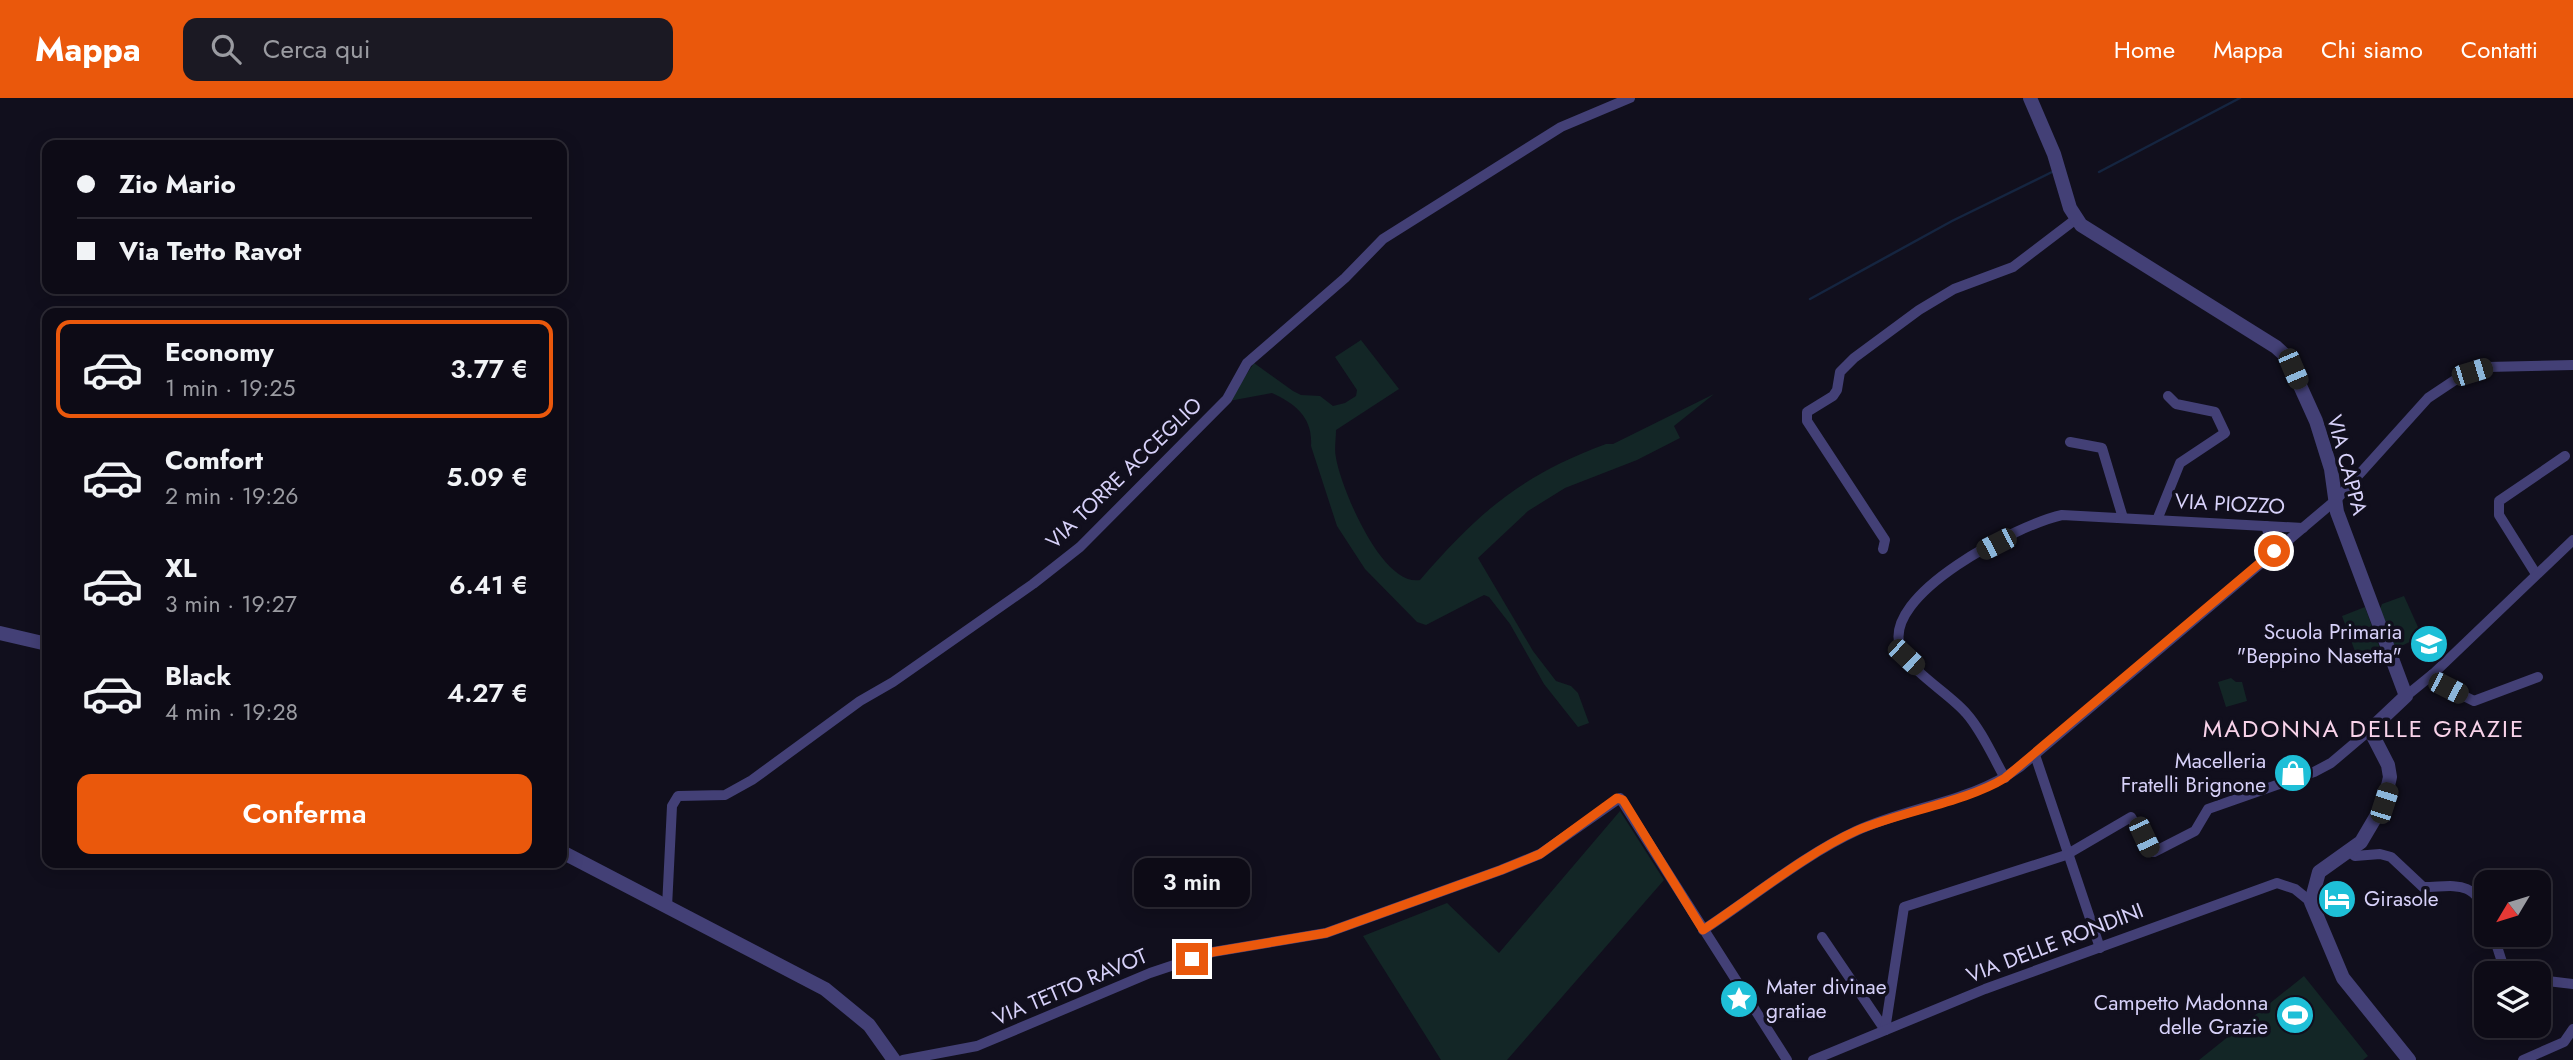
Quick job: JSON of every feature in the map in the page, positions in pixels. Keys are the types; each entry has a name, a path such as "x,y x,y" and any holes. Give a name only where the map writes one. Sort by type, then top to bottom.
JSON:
{"street":[{"name":"VIA TORRE ACCEGLIO","path":"667,907 672,806 678,796 725,795 752,780 860,701 893,682 1033,584 1080,547 1227,399 1247,363 1345,278 1384,239 1538,140 1630,98"},
{"path":"1883,549 1885,540 1807,421 1807,412 1833,396 1838,390 1840,372 1854,358 1919,310 1954,289 2013,267 2076,219 2054,154 2029,98"},
{"name":"VIA CAPPA","path":"2076,219 2117,250 2287,356 2316,421 2332,469 2337,512 2368,603 2406,696"},
{"name":"VIA PIOZZO","path":"2005,778 1967,714 1902,650 1898,633 1902,617 1959,563 2034,524 2062,515 2303,528 2337,499 2422,403 2455,380 2487,367 2573,365"},
{"name":"VIA PIOZZO","path":"2157,520 2180,463 2225,433 2215,412 2176,404 2168,396"},
{"path":"2070,442 2102,448 2123,518"},
{"path":"2536,574 2500,514 2499,501 2565,456"},
{"path":"2266,526 2274,551"},
{"path":"1703,930 1856,831 1902,813 1981,790 2005,778 2303,528"},
{"path":"1885,1030 1904,907 2066,855 2131,817 2150,851 2154,852 2195,831 2208,808 2299,779 2331,763 2433,674 2573,540"},
{"path":"0,633 42,643"},
{"path":"2433,674 2448,688 2474,701 2538,677"},
{"path":"2370,730 2388,765 2389,790 2374,824 2361,842 2319,873 2311,902 2343,978 2409,1060"},
{"path":"2035,755 2066,855 2100,948"},
{"name":"VIA TETTO RAVOT","path":"903,1060 977,1046 1163,968 1213,952 1326,933 1501,870 1540,854 1617,798 1623,800 1787,1060"},
{"path":"2350,852 2356,856 2380,853 2391,857 2423,887 2459,885 2474,895"},
{"path":"567,855 825,989 864,1020 894,1060"},
{"name":"VIA DELLE RONDINI","path":"1813,1060 1885,1030 2277,883 2295,889 2311,902"},
{"path":"1822,937 1885,1030"},
{"path":"2551,981 2573,984"},
{"path":"2523,1060 2564,1042 2573,1029"}],"green space":[{"path":"1361,340 1399,389 1336,430 1336,458 1346,491 1366,533 1392,568 1406,578 1420,580 1482,516 1525,483 1576,456 1606,444 1613,444 1714,394 1674,426 1680,438 1637,460 1565,488 1528,511 1478,558 1533,651 1556,681 1571,686 1578,693 1589,723 1578,727 1544,684 1510,624 1489,597 1484,595 1426,625 1417,622 1365,569 1337,526 1311,446 1309,427 1295,407 1272,393 1229,401 1254,363 1301,395 1320,396 1333,406 1345,403 1356,396 1357,390 1335,357"},
{"path":"2404,596 2422,636 2393,650 2377,616 2382,604"},
{"path":"2365,607 2383,657 2360,665 2342,616"},
{"path":"2231,678 2242,682 2247,701 2226,707 2218,682"},
{"path":"1620,811 1664,880 1507,1060 1441,1060 1363,936 1447,903 1499,953"},
{"name":"Campetto Madonna delle Grazie","path":"2304,976 2368,1056 2363,1060 2199,1060"}],"waterway":[{"path":"2099,172 2240,98"},
{"path":"1810,299 1952,221 2052,172"}],"place":[{"name":"Scuola Primaria \"Beppino Nasetta\"","path":"2429,644"},
{"name":"Macelleria Fratelli Brignone","path":"2293,773"},
{"name":"Girasole","path":"2337,899"},
{"name":"Mater divinae gratiae","path":"1739,999"},
{"name":"Campetto Madonna delle Grazie","path":"2295,1015"}],"district":[{"name":"MADONNA DELLE GRAZIE","path":"2364,728"}],"route":[{"path":"1192,959 1213,952 1326,933 1404,902 1501,870 1540,854 1617,798 1623,800 1703,930 1830,845 1856,831 1902,813 1981,790 2005,778 2274,551"}]}
